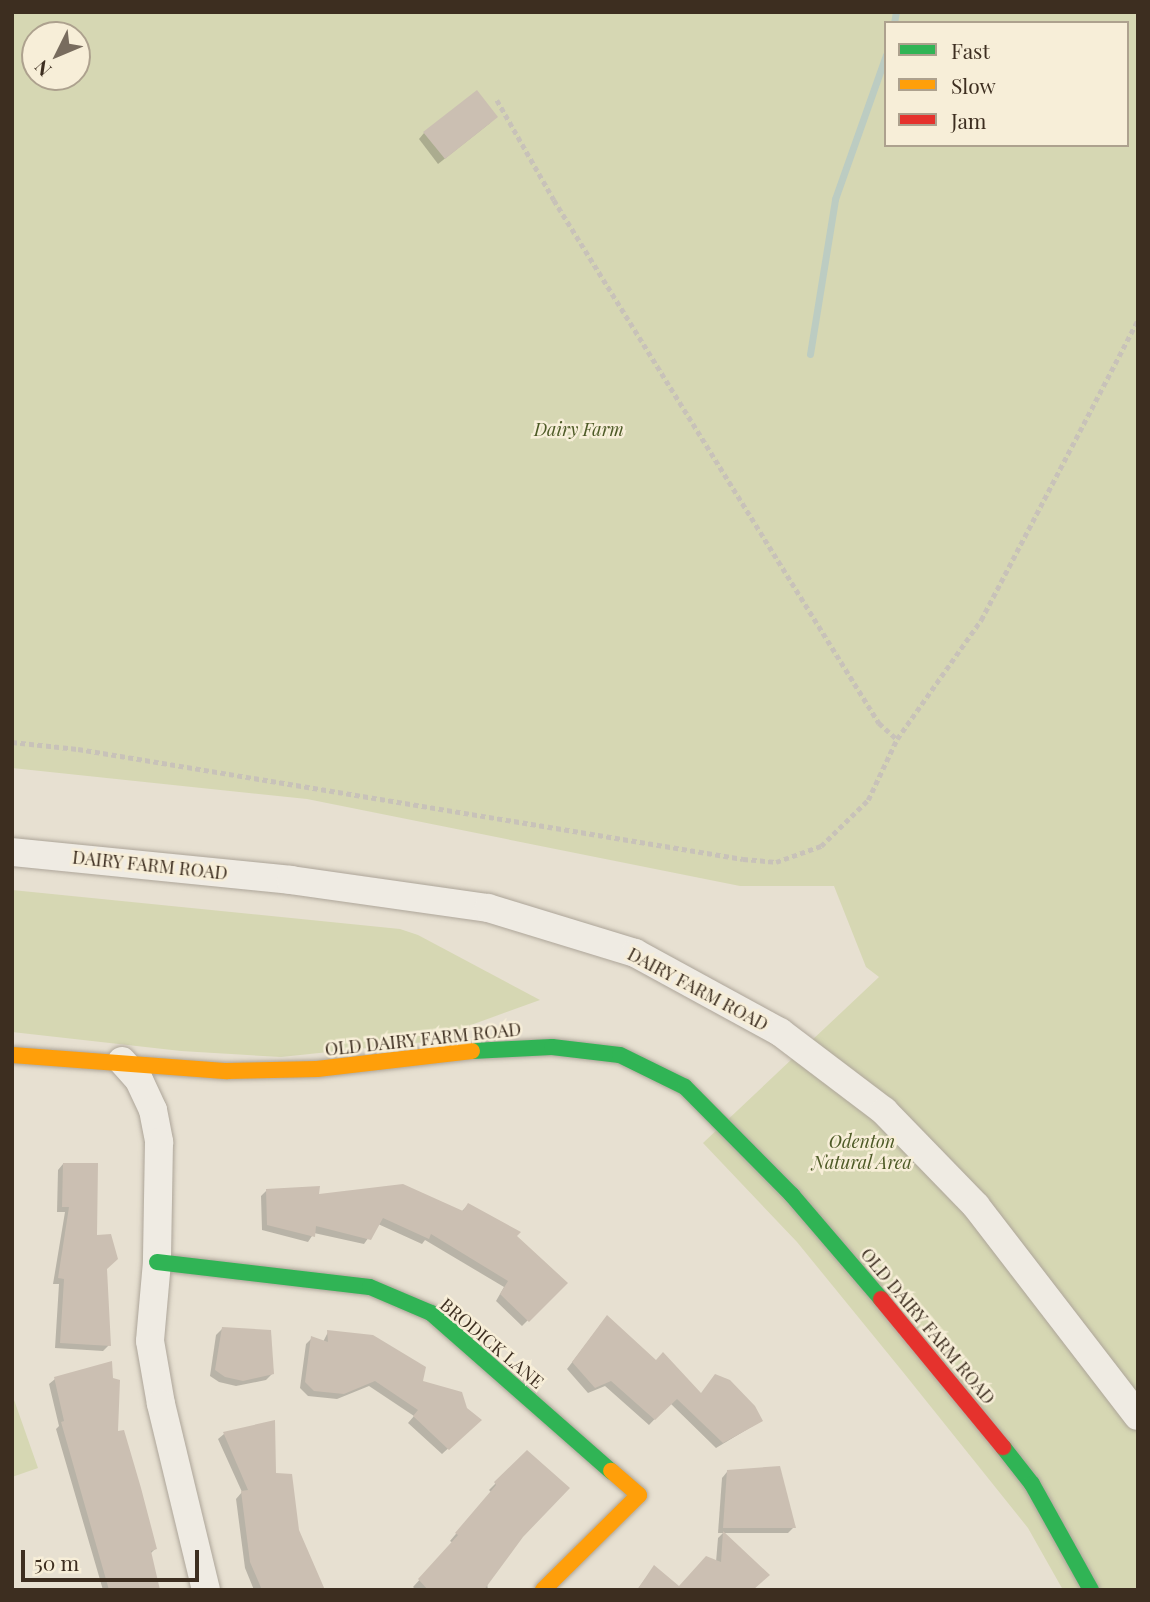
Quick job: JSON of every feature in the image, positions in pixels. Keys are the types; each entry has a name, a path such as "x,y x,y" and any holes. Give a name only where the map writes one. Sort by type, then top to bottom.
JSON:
{"street":[{"name":"DAIRY FARM ROAD","path":"12,852 291,880 488,908 635,953 780,1032 884,1111 976,1206 1138,1416"},
{"name":"OLD DAIRY FARM ROAD","path":"13,1057 122,1061 227,1071 317,1069 503,1048 552,1047 620,1055 685,1087 792,1195 937,1364 1032,1484 1091,1590"},
{"path":"122,1061 139,1080 153,1110 159,1142 157,1262 150,1341 161,1404 206,1590"},
{"name":"BRODICK LANE","path":"157,1262 370,1287 432,1313 639,1495 543,1590"}],"path":[{"path":"498,100 554,200 879,723 897,739"},
{"path":"12,742 78,749 744,859 776,862 821,846 868,800 897,739 981,620 1138,320"}],"green space":[{"name":"Dairy Farm","path":"12,12 1138,12 1138,1590 1063,1590 1028,1528 903,1372 797,1242 703,1143 879,977 866,967 834,886 740,886 307,799 12,768"},
{"path":"12,890 400,929 418,935 540,1000 424,1042 281,1057 181,1051 12,1032"},
{"path":"12,1394 38,1468 12,1477"}],"building":[{"path":"477,90 498,117 445,159 423,132"},
{"path":"63,1163 98,1163 97,1235 111,1234 118,1259 107,1269 111,1346 60,1343 64,1279 58,1278 69,1207 62,1207"},
{"path":"403,1184 463,1211 468,1203 521,1232 517,1236 568,1283 529,1322 500,1294 508,1281 431,1234 429,1239 383,1218 371,1240 316,1226 315,1237 267,1225 266,1189 320,1186 319,1194"},
{"path":"607,1315 656,1360 663,1352 701,1393 715,1374 730,1380 755,1406 763,1421 723,1443 677,1399 655,1420 611,1381 595,1388 572,1362"},
{"path":"222,1327 271,1330 274,1374 243,1381 225,1377 215,1370"},
{"path":"327,1330 373,1335 426,1367 423,1381 462,1392 467,1408 482,1420 449,1450 413,1416 418,1410 375,1381 344,1394 314,1391 305,1382 311,1336 328,1342"},
{"path":"112,1361 113,1378 120,1380 118,1431 124,1430 141,1488 157,1549 151,1551 160,1590 109,1590 61,1422 64,1421 54,1377"},
{"path":"275,1420 276,1473 292,1474 299,1530 325,1590 262,1590 250,1562 241,1491 248,1490 223,1432"},
{"path":"527,1450 570,1488 523,1537 484,1590 428,1590 418,1579 458,1535 455,1533 496,1485 494,1482"},
{"path":"780,1466 796,1528 723,1528 727,1470"},
{"path":"723,1531 770,1575 753,1590 637,1590 654,1565 679,1586 706,1556 721,1562"}],"waterway":[{"path":"894,21 896,12"},
{"path":"810,354 835,199 884,61"}],"traffic: fast":[{"path":"472,1051 552,1047 620,1055 685,1087 792,1195 881,1299"},
{"path":"157,1262 370,1287 431,1313 611,1471"},
{"path":"1003,1447 1032,1484 1091,1590"}],"traffic: slow":[{"path":"12,1055 227,1071 317,1069 472,1051"},
{"path":"543,1590 639,1495 611,1471"}],"traffic: jam":[{"path":"881,1299 1003,1447"}],"park label":[{"name":"Odenton Natural Area","path":"862,1152"}]}
